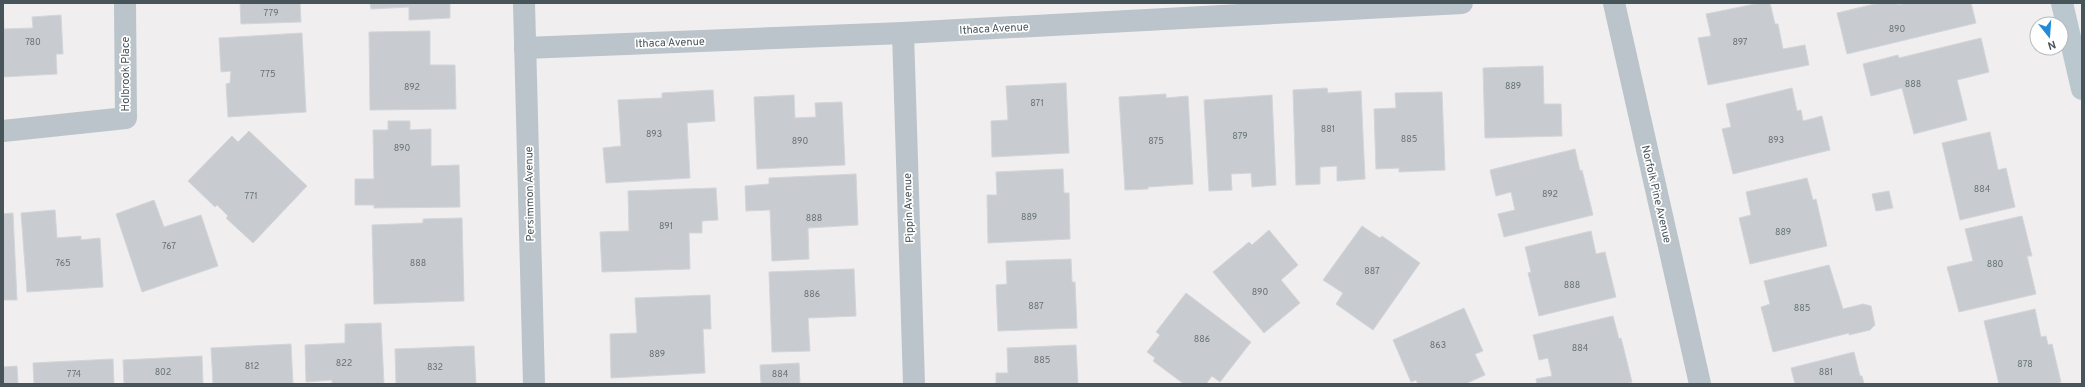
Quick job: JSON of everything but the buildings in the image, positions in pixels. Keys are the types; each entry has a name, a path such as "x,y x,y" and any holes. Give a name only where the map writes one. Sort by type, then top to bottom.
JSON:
{"main road":[{"path":"2062,3 2082,89"}],"street":[{"name":"Holbrook Place","path":"3,131 126,118 125,3"},
{"name":"Persimmon Avenue","path":"524,3 534,384"},
{"name":"Ithaca Avenue","path":"525,48 902,33 1462,3"},
{"name":"Norfolk Pine Avenue","path":"1614,3 1700,384"},
{"name":"Pippin Avenue","path":"902,33 914,384"}]}
